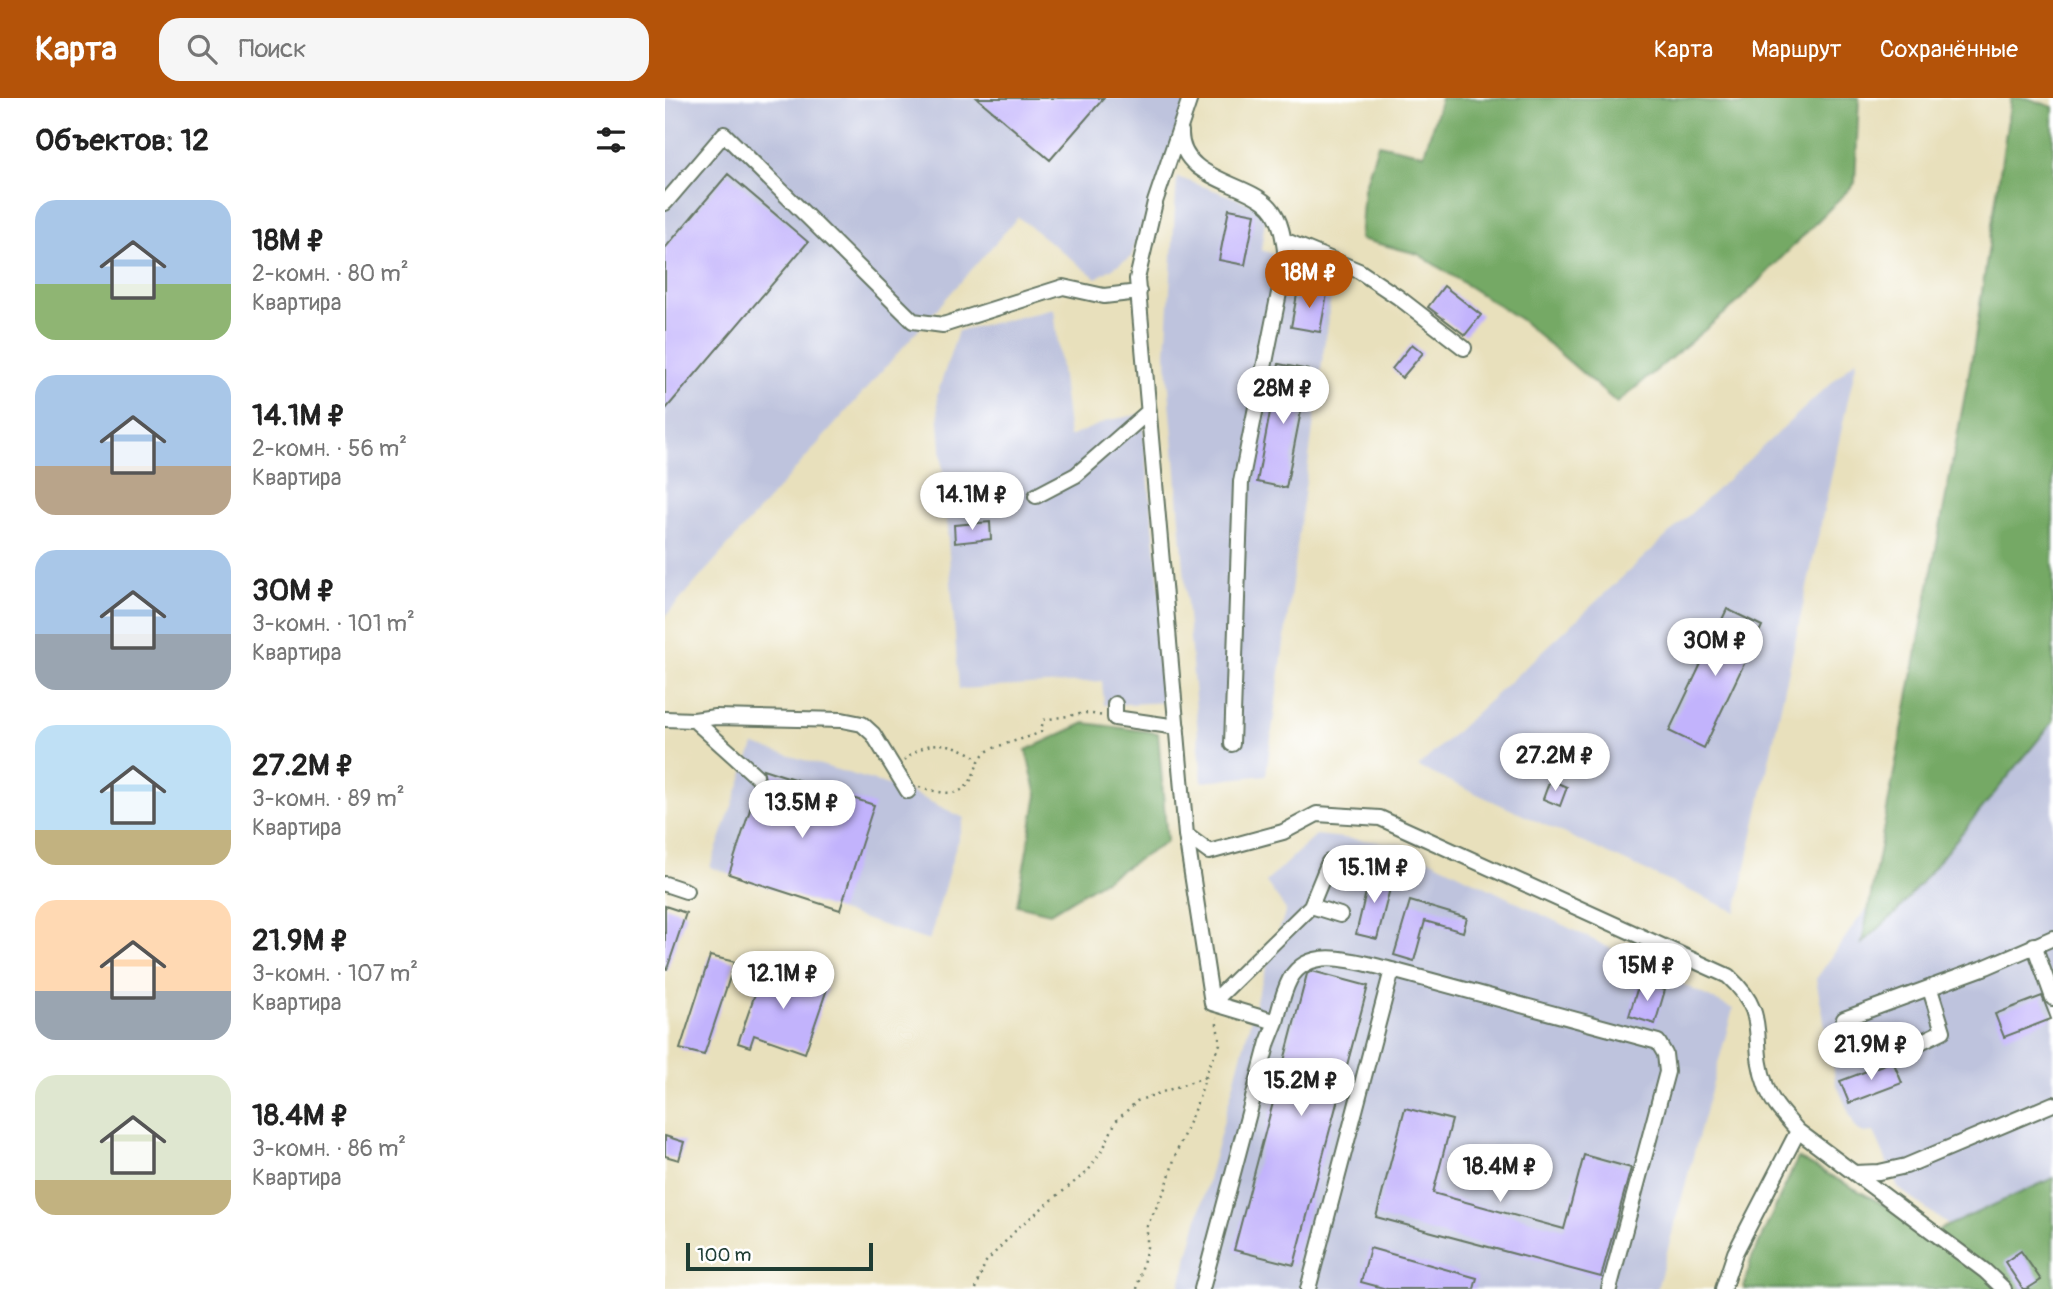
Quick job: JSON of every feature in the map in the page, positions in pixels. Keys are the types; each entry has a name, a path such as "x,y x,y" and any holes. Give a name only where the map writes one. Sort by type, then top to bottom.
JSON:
{"street":[{"path":"1190,98 1155,202 1137,279 1186,835 1212,1003"},
{"path":"1182,123 1181,142 1186,155 1219,181 1254,196 1271,208 1284,240 1286,258 1241,482 1232,744"},
{"path":"665,203 725,134 913,321 943,325 1063,287 1104,296 1139,292"},
{"path":"1284,240 1359,271 1464,348"},
{"path":"1036,496 1076,475 1149,411"},
{"path":"1115,711 1177,727"},
{"path":"665,719 694,720 715,717 842,720 862,724 873,734 902,781"},
{"path":"694,720 756,776"},
{"path":"1186,835 1209,852 1283,832 1317,814 1380,818 1728,976 1744,990 1757,1016 1761,1069 1766,1088 1798,1131 1985,1271 2004,1289"},
{"path":"1212,1003 1311,906 1329,862"},
{"path":"665,884 686,891"},
{"path":"1311,906 1340,915"},
{"path":"1844,1019 1930,989 2053,938"},
{"path":"2034,945 2053,998"},
{"path":"1202,1289 1268,1042 1291,977 1304,964 1332,957 1392,970 1658,1042 1665,1054 1667,1072 1609,1289"},
{"path":"1308,1289 1392,970"},
{"path":"1906,1049 1943,1031 1930,989"},
{"path":"1212,1003 1276,1022"},
{"path":"1854,1172 1879,1172 1906,1166 2053,1104"},
{"path":"1723,1289 1735,1253 1798,1131"}],"path":[{"path":"980,759 960,747 938,743 911,755 902,781 943,793 958,793 968,786 986,751 1041,732 1043,720 1115,711"},
{"path":"1137,1289 1147,1247 1147,1226 1166,1188 1175,1156 1220,1044 1212,1003"},
{"path":"976,1289 985,1263 1020,1226 1089,1171 1117,1121 1137,1101 1205,1077"}],"shaded area":[{"path":"665,98 1188,98 1131,257 1096,278 1018,217 665,617"},
{"path":"1177,177 1258,206 1266,212 1261,250 1334,274 1266,775 1202,782 1166,353"},
{"path":"1054,309 1069,437 1110,420 1142,414 1171,702 1104,705 1102,681 959,689 937,395 958,331"},
{"path":"1857,359 1736,912 1418,767"},
{"path":"2053,720 2053,1221 1993,1258 1898,1188 1874,1132 1864,1133 1856,1129 1836,1083 1816,979 1859,918 2022,743"},
{"path":"754,745 908,791 964,818 929,941 710,867"},
{"path":"1316,835 1399,844 1733,1009 1657,1289 1179,1289 1257,996 1286,910 1266,882"}],"green space":[{"path":"1441,98 1680,98 1741,105 1756,98 1859,98 1855,183 1737,303 1617,403 1521,320 1418,254 1360,239 1364,189 1378,144 1424,154"},
{"path":"2011,98 2027,98 2053,107 2053,722 1896,913 1862,943 1973,352"},
{"path":"1085,723 1158,733 1167,842 1050,913 1017,905 1037,795 1026,750"},
{"path":"1798,1158 1934,1232 2053,1178 2053,1289 1744,1289 1751,1260"}],"building":[{"path":"977,98 1104,98 1050,160"},
{"path":"728,174 808,242 665,410 665,248"},
{"path":"1229,209 1255,214 1245,265 1219,260"},
{"path":"1444,286 1481,315 1465,335 1428,307"},
{"path":"1298,289 1327,294 1320,332 1291,327"},
{"path":"1412,344 1423,353 1402,378 1392,369"},
{"path":"1279,364 1309,370 1286,488 1257,482"},
{"path":"990,522 991,539 955,543 954,525"},
{"path":"1727,609 1762,626 1704,748 1669,731"},
{"path":"763,769 874,805 840,910 729,874 758,785 765,779"},
{"path":"1550,780 1567,787 1560,806 1543,799"},
{"path":"1371,871 1393,877 1377,939 1356,934"},
{"path":"1410,901 1467,918 1463,932 1425,921 1414,961 1394,955"},
{"path":"665,906 686,913 667,969 665,969"},
{"path":"710,956 735,962 704,1055 680,1049"},
{"path":"764,968 827,989 805,1053 754,1035 750,1047 738,1043"},
{"path":"1312,971 1368,986 1294,1265 1234,1250 1307,974"},
{"path":"1639,983 1665,990 1655,1024 1629,1016"},
{"path":"2042,996 2051,1019 2004,1037 1995,1014"},
{"path":"1893,1061 1902,1083 1849,1103 1840,1081"},
{"path":"1405,1108 1452,1120 1433,1193 1564,1229 1584,1155 1631,1168 1601,1277 1376,1217"},
{"path":"665,1136 684,1142 679,1160 665,1156"},
{"path":"1370,1248 1477,1278 1474,1289 1387,1289 1361,1282"},
{"path":"2021,1251 2041,1280 2027,1289 2023,1289 2005,1262"}]}
